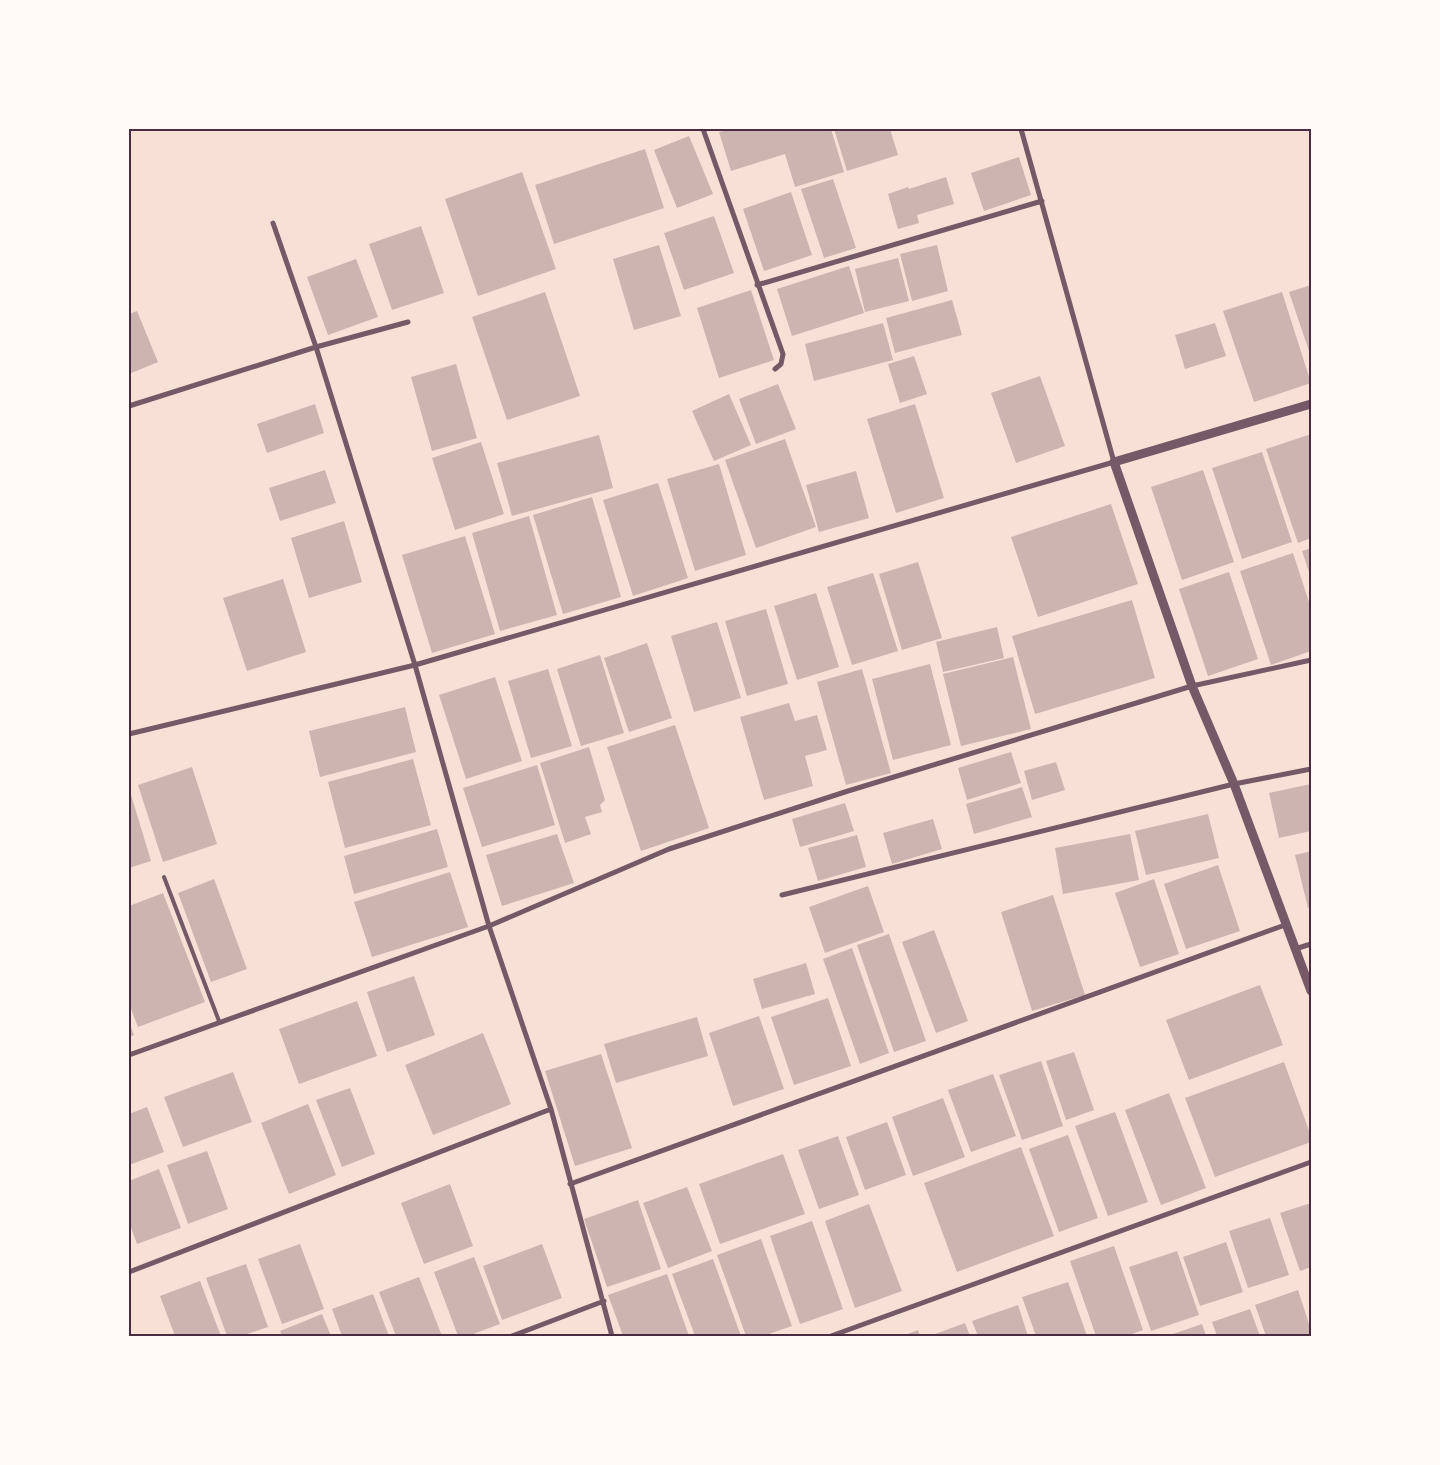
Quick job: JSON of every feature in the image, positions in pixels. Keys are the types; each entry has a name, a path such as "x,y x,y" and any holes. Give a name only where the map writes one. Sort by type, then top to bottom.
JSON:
{"street":[{"path":"703,129 783,354 781,364 774,369"},
{"path":"1021,129 1114,462 1192,686 1234,784 1311,991"},
{"path":"758,285 1042,201"},
{"path":"273,223 316,347 414,664 489,926 550,1109 604,1301 612,1336"},
{"path":"129,406 316,347 408,322"},
{"path":"129,734 414,664 1311,404"},
{"path":"129,1055 219,1021 489,926 668,849 848,791 1192,686 1311,660"},
{"path":"782,895 1234,784 1311,769"},
{"path":"570,1184 1285,925"},
{"path":"1295,949 1311,944"},
{"path":"129,1272 550,1109"},
{"path":"831,1336 1311,1162"},
{"path":"512,1336 604,1301"}],"lane":[{"path":"164,877 219,1021"}],"building":[{"path":"732,129 831,129 844,172 795,187 785,154 731,171 719,132"},
{"path":"834,129 890,129 898,155 847,171"},
{"path":"689,136 713,194 677,208 654,150"},
{"path":"645,149 664,208 554,244 535,185"},
{"path":"1019,157 1031,195 984,211 971,173"},
{"path":"522,172 556,269 478,296 445,199"},
{"path":"946,177 954,204 917,215 919,223 898,229 888,194"},
{"path":"833,179 856,248 824,258 801,189"},
{"path":"791,192 812,255 764,271 743,209"},
{"path":"714,216 734,273 684,290 664,233"},
{"path":"421,226 444,293 392,310 369,244"},
{"path":"659,245 681,316 634,330 613,259"},
{"path":"937,245 948,291 912,301 900,254"},
{"path":"898,258 909,301 865,312 855,269"},
{"path":"356,259 378,317 328,335 307,277"},
{"path":"849,266 864,313 792,336 777,289"},
{"path":"1311,285 1311,357 1289,292"},
{"path":"751,290 774,360 719,378 697,308"},
{"path":"545,292 580,396 507,420 472,317"},
{"path":"1282,292 1311,383 1254,402 1223,311"},
{"path":"952,300 962,335 895,353 886,318"},
{"path":"137,311 158,362 129,374 129,314"},
{"path":"883,323 893,360 814,381 805,344"},
{"path":"1215,323 1226,356 1185,369 1175,335"},
{"path":"914,356 927,394 900,403 888,364"},
{"path":"456,364 477,438 432,451 411,377"},
{"path":"1040,376 1065,446 1016,463 991,393"},
{"path":"778,384 796,429 756,444 739,399"},
{"path":"729,394 751,445 714,461 692,411"},
{"path":"315,404 324,433 267,453 257,424"},
{"path":"915,404 944,498 896,513 867,419"},
{"path":"1311,434 1311,538 1298,543 1266,449"},
{"path":"599,435 613,488 512,516 497,463"},
{"path":"785,439 816,527 756,548 725,460"},
{"path":"481,442 504,514 455,530 432,458"},
{"path":"1262,452 1292,542 1242,559 1212,468"},
{"path":"719,464 746,555 695,571 667,479"},
{"path":"325,470 336,503 280,521 269,488"},
{"path":"1203,470 1234,562 1182,580 1151,487"},
{"path":"856,471 869,518 819,532 806,485"},
{"path":"658,483 688,578 633,596 603,500"},
{"path":"592,497 621,597 563,614 533,515"},
{"path":"1111,504 1138,584 1038,617 1011,537"},
{"path":"529,516 557,615 500,631 472,533"},
{"path":"344,521 362,582 309,598 291,538"},
{"path":"465,536 495,634 432,653 402,555"},
{"path":"1311,548 1311,578 1302,551"},
{"path":"1293,553 1311,608 1311,651 1271,665 1240,571"},
{"path":"918,562 942,638 902,650 879,574"},
{"path":"1229,572 1258,659 1208,676 1179,589"},
{"path":"873,573 898,651 852,665 827,587"},
{"path":"283,579 306,652 247,671 223,598"},
{"path":"816,593 839,667 797,680 774,606"},
{"path":"1132,600 1155,678 1035,714 1012,636"},
{"path":"766,609 788,684 747,696 725,621"},
{"path":"717,622 741,698 694,712 671,636"},
{"path":"997,627 1004,658 943,672 936,642"},
{"path":"647,643 672,718 629,732 604,658"},
{"path":"600,655 624,733 581,746 557,669"},
{"path":"1013,657 1031,729 961,746 943,674"},
{"path":"930,664 951,745 893,760 872,679"},
{"path":"548,669 572,746 531,758 508,681"},
{"path":"862,669 891,773 846,785 817,682"},
{"path":"495,677 522,761 466,779 439,695"},
{"path":"789,703 795,721 817,715 827,750 805,756 813,786 764,800 740,717"},
{"path":"405,707 416,752 320,777 309,731"},
{"path":"675,725 709,828 641,851 607,747"},
{"path":"589,747 605,800 600,805 602,812 585,817 591,834 565,843 540,763"},
{"path":"1011,752 1021,783 967,800 958,768"},
{"path":"413,759 431,825 345,848 328,782"},
{"path":"1056,762 1065,790 1032,800 1024,771"},
{"path":"537,765 555,825 482,847 463,788"},
{"path":"192,767 217,844 163,862 138,785"},
{"path":"1311,784 1311,831 1279,838 1269,793"},
{"path":"1022,787 1032,817 974,834 966,804"},
{"path":"129,788 151,861 129,868"},
{"path":"845,803 854,831 800,847 792,819"},
{"path":"1208,814 1219,858 1146,875 1135,831"},
{"path":"933,819 942,849 892,864 883,833"},
{"path":"437,829 448,867 354,894 344,856"},
{"path":"557,834 574,883 502,906 486,855"},
{"path":"1130,834 1139,880 1063,894 1055,848"},
{"path":"857,835 866,867 818,881 808,848"},
{"path":"1311,851 1311,907 1308,908 1295,855"},
{"path":"1218,865 1240,931 1186,949 1164,884"},
{"path":"450,872 468,927 372,957 354,902"},
{"path":"214,879 247,969 211,982 178,893"},
{"path":"1154,879 1179,954 1140,967 1115,893"},
{"path":"868,886 884,932 825,953 809,907"},
{"path":"163,893 205,1002 138,1027 129,1004 129,906"},
{"path":"1053,895 1085,995 1032,1011 1001,912"},
{"path":"934,930 968,1021 936,1033 902,942"},
{"path":"889,934 926,1041 894,1052 857,945"},
{"path":"852,948 889,1053 860,1064 823,959"},
{"path":"806,963 815,994 762,1009 753,979"},
{"path":"414,976 435,1035 387,1052 367,992"},
{"path":"1260,985 1283,1045 1189,1080 1166,1020"},
{"path":"828,998 851,1066 794,1085 771,1017"},
{"path":"357,1001 377,1056 299,1084 279,1029"},
{"path":"759,1016 784,1089 733,1106 709,1033"},
{"path":"697,1017 708,1056 616,1083 604,1044"},
{"path":"129,1022 134,1035 129,1037"},
{"path":"483,1033 511,1104 433,1135 405,1065"},
{"path":"1074,1052 1094,1110 1066,1120 1046,1061"},
{"path":"601,1054 632,1148 575,1166 545,1071"},
{"path":"1041,1061 1063,1126 1022,1140 999,1075"},
{"path":"1284,1062 1311,1136 1311,1142 1215,1177 1185,1098"},
{"path":"233,1072 252,1122 183,1147 164,1097"},
{"path":"993,1074 1016,1136 971,1152 948,1090"},
{"path":"350,1088 375,1154 342,1167 316,1100"},
{"path":"1169,1093 1206,1188 1161,1205 1125,1110"},
{"path":"943,1098 965,1157 913,1176 892,1117"},
{"path":"308,1104 336,1175 289,1194 261,1123"},
{"path":"147,1107 164,1152 129,1165 129,1114"},
{"path":"1115,1112 1148,1202 1108,1216 1075,1126"},
{"path":"887,1122 906,1175 865,1190 846,1137"},
{"path":"1068,1135 1098,1218 1059,1232 1029,1149"},
{"path":"838,1136 859,1195 819,1209 798,1150"},
{"path":"1021,1147 1054,1236 957,1272 924,1183"},
{"path":"207,1151 228,1209 188,1224 167,1165"},
{"path":"783,1154 805,1214 720,1244 699,1184"},
{"path":"159,1169 181,1228 137,1244 129,1222 129,1181"},
{"path":"450,1184 473,1246 424,1264 401,1203"},
{"path":"687,1187 712,1251 668,1268 643,1203"},
{"path":"638,1200 661,1269 607,1287 584,1219"},
{"path":"1311,1203 1311,1267 1300,1271 1280,1213"},
{"path":"869,1204 902,1291 855,1308 825,1221"},
{"path":"1270,1218 1289,1275 1248,1288 1229,1231"},
{"path":"812,1221 843,1309 800,1324 770,1236"},
{"path":"761,1239 792,1326 763,1336 746,1336 717,1255"},
{"path":"1226,1242 1243,1292 1200,1306 1183,1257"},
{"path":"300,1244 324,1309 282,1324 258,1259"},
{"path":"542,1244 562,1298 502,1320 483,1266"},
{"path":"1114,1246 1143,1330 1126,1336 1096,1336 1070,1261"},
{"path":"1177,1251 1199,1315 1151,1331 1129,1267"},
{"path":"474,1257 500,1324 468,1336 458,1336 434,1272"},
{"path":"713,1259 741,1336 695,1336 672,1274"},
{"path":"246,1264 268,1327 241,1336 227,1336 206,1278"},
{"path":"667,1274 689,1336 623,1336 608,1295"},
{"path":"419,1277 442,1336 396,1336 379,1292"},
{"path":"200,1281 221,1336 175,1336 160,1296"},
{"path":"1068,1282 1087,1336 1036,1336 1022,1297"},
{"path":"1298,1290 1311,1330 1311,1336 1266,1336 1255,1305"},
{"path":"373,1294 389,1336 342,1336 332,1309"},
{"path":"1018,1305 1028,1336 978,1336 972,1321"},
{"path":"1250,1309 1260,1336 1217,1336 1212,1322"},
{"path":"322,1314 331,1336 282,1336 280,1331"},
{"path":"965,1323 970,1336 930,1336"},
{"path":"1202,1324 1206,1336 1167,1336"},
{"path":"918,1330 920,1336 902,1336"}]}
